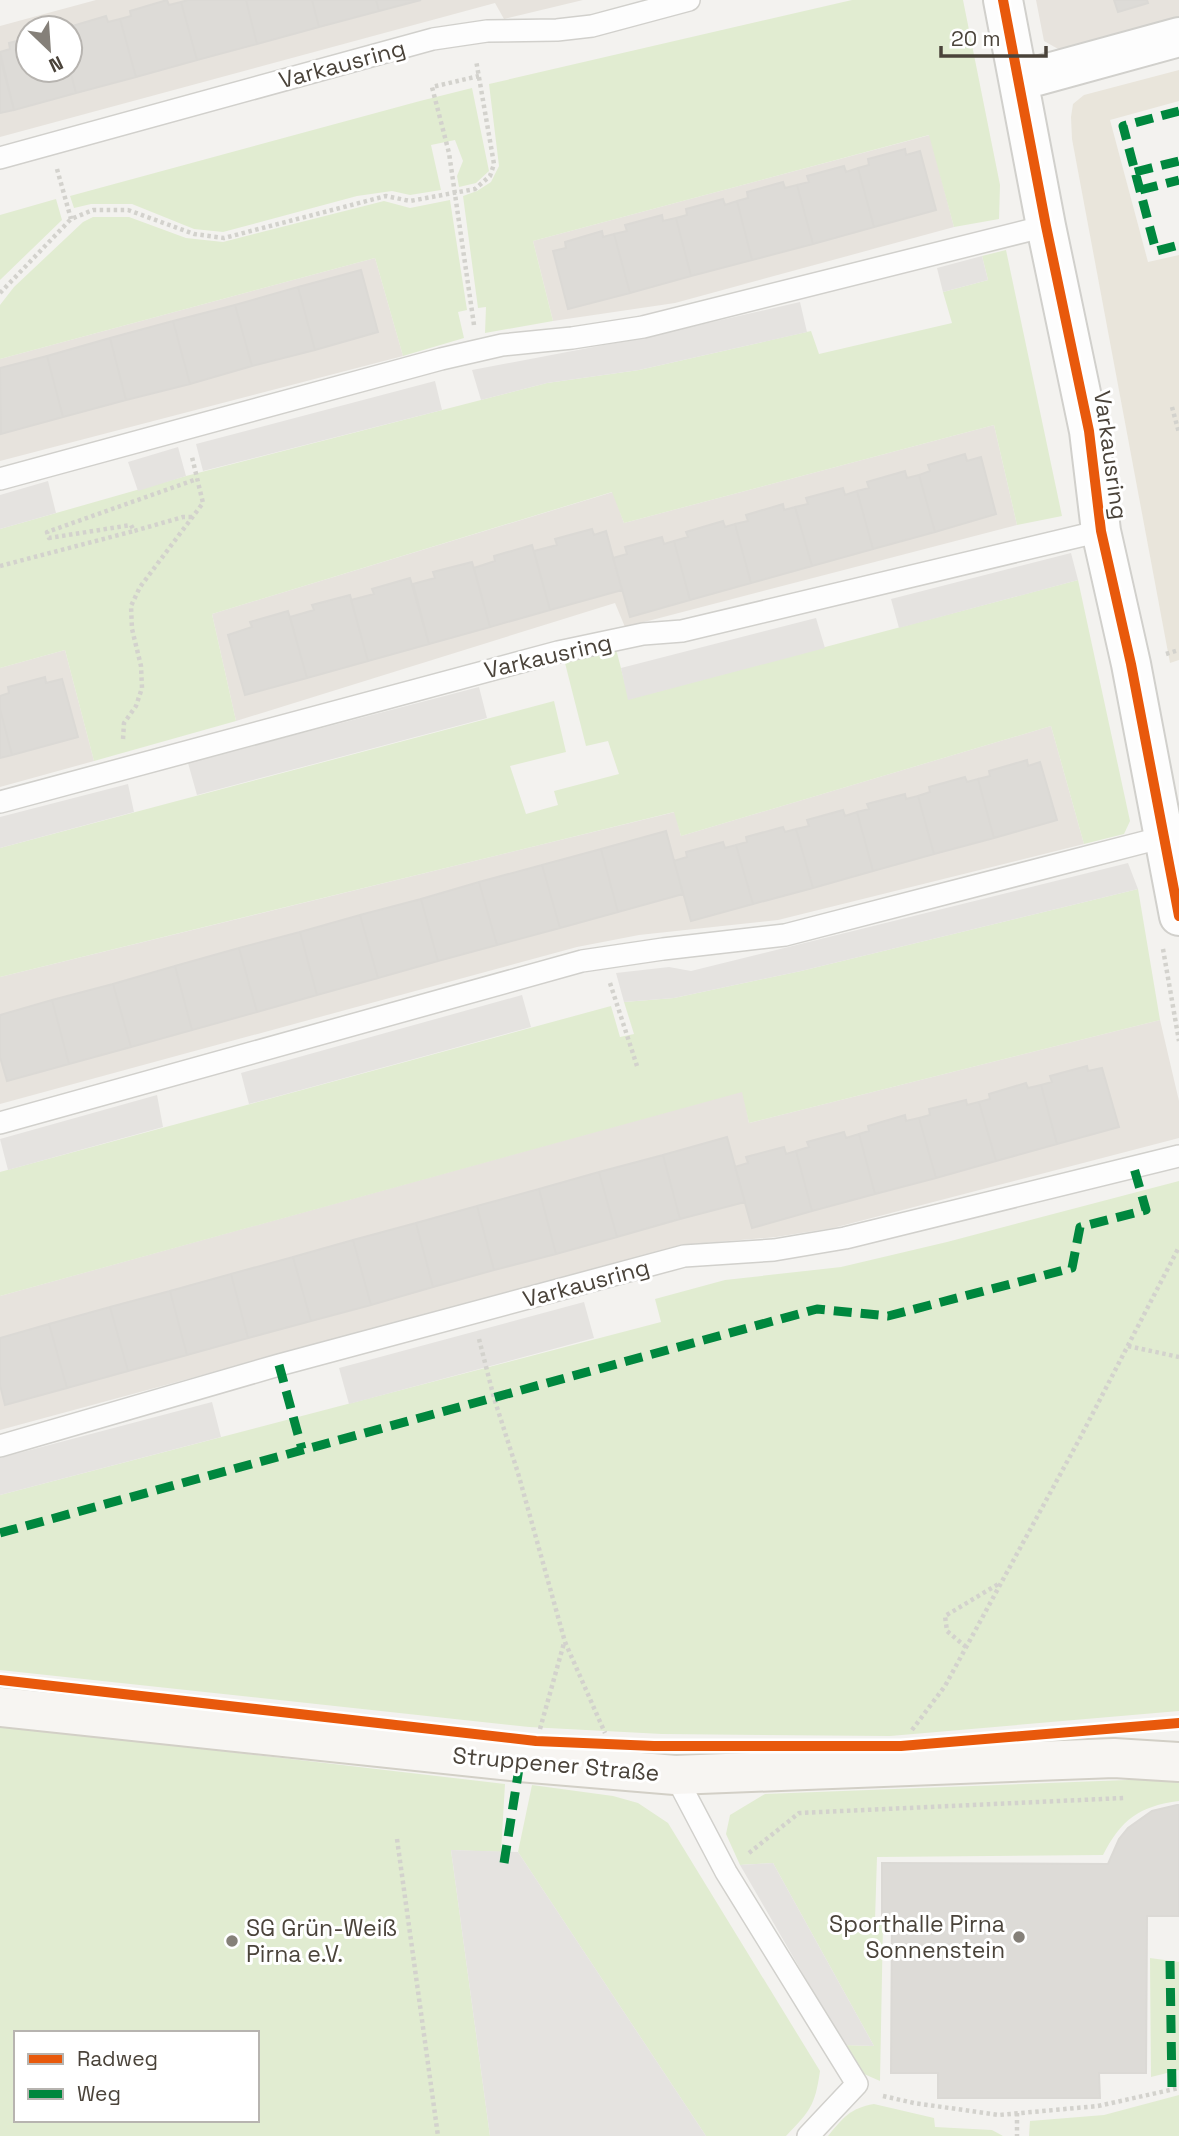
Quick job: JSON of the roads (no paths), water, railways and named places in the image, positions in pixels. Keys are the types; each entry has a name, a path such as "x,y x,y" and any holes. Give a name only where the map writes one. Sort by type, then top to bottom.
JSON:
{"main road":[{"name":"Struppener Straße","path":"0,1707 530,1763 675,1775 1114,1758 1179,1762"},
{"name":"Struppener Straße","path":"1114,1758 1179,1746"}],"street":[{"name":"Varkausring","path":"1003,0 1089,431 1101,531 1132,664 1179,916"},
{"path":"1019,81 1179,37"}],"lane":[{"name":"Varkausring","path":"0,158 433,39 487,31 557,30 592,26 689,0"},
{"path":"0,479 441,359 502,345 643,327 1046,226"},
{"name":"Varkausring","path":"0,802 558,652 643,634 682,631 1101,531"},
{"path":"0,1124 582,961 785,935 1164,837"},
{"name":"Varkausring","path":"0,1446 279,1365 684,1256 774,1250 845,1238 1179,1156"},
{"path":"675,1775 726,1872 857,2084 808,2136"}],"place":[{"name":"Sporthalle Pirna Sonnenstein","path":"1019,1937"},
{"name":"SG Grün-Weiß Pirna e.V.","path":"232,1941"}]}
